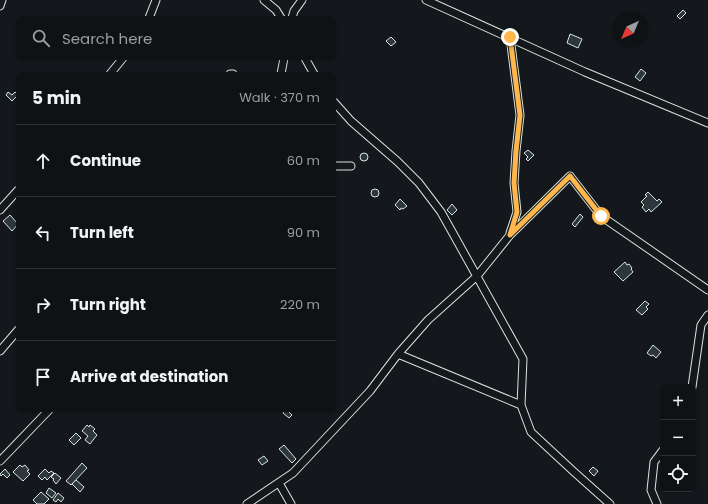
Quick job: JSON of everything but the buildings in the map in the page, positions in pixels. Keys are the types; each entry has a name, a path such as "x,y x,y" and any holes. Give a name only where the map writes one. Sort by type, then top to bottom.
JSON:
{"street":[{"path":"0,6 2,0"},
{"path":"150,16 156,0"},
{"path":"264,0 276,10 280,16"},
{"path":"293,16 294,11 302,0"},
{"path":"426,0 585,72 708,123"},
{"path":"510,37 520,115 514,183 517,212 510,235"},
{"path":"112,72 121,60"},
{"path":"281,72 284,60"},
{"path":"306,60 313,72"},
{"path":"336,104 351,121 398,162 419,183 441,212 523,359 521,405 531,432 610,504"},
{"path":"336,166 351,166"},
{"path":"247,504 293,473 370,391 398,354 428,320 477,276 510,235 570,176 601,216 708,290"},
{"path":"0,210 16,192"},
{"path":"692,384 701,325 708,316"},
{"path":"0,351 16,332"},
{"path":"398,354 521,405"},
{"path":"0,461 47,412"},
{"path":"657,504 652,490 654,462 660,454"},
{"path":"279,483 291,504"}],"route":[{"path":"510,37 520,115 514,183 517,212 510,235 570,176 601,216"}]}
